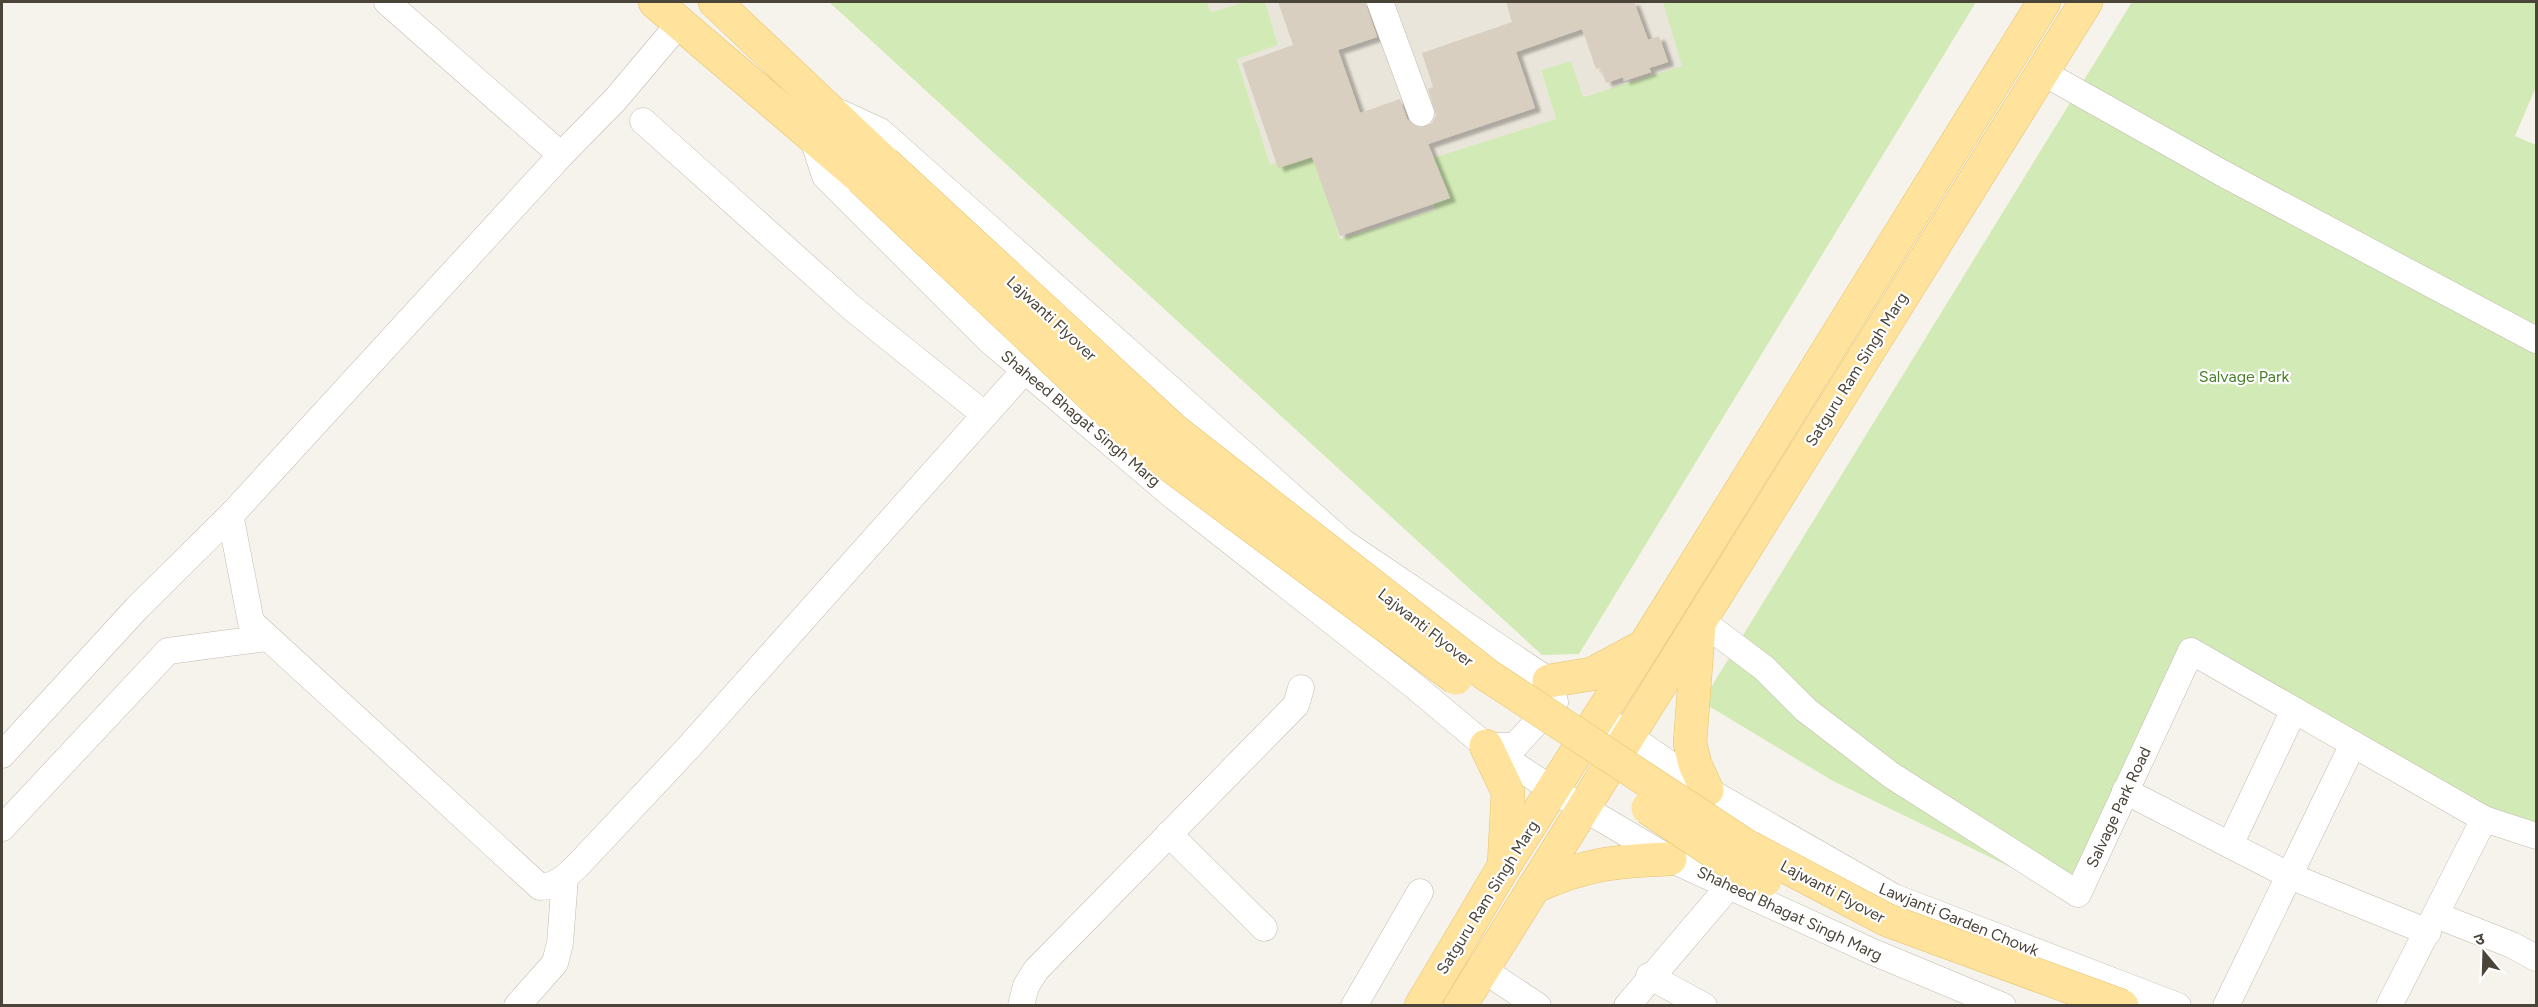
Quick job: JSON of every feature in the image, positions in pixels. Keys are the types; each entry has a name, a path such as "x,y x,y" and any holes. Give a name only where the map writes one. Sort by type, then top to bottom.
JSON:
{"main road":[{"path":"655,2 812,136"},
{"path":"715,2 824,105"},
{"name":"Satguru Ram Singh Marg","path":"1600,716 2044,2"},
{"name":"Satguru Ram Singh Marg","path":"1627,736 2086,2"},
{"name":"Lajwanti Flyover","path":"824,105 873,170 1148,448 1470,689 1723,858 1878,938 2055,1005"},
{"name":"Lajwanti Flyover","path":"812,136 873,170 1175,431 1487,675 1745,845 1887,920 2122,1005"},
{"path":"1700,619 1690,743 1695,764 1707,790"},
{"path":"1549,681 1592,674 1646,645"},
{"path":"1549,681 1600,716 1553,790"},
{"path":"1583,807 1627,736"},
{"path":"1486,746 1508,792 1504,866"},
{"name":"Satguru Ram Singh Marg","path":"1421,1005 1504,866 1553,790"},
{"name":"Satguru Ram Singh Marg","path":"1460,1005 1583,807"},
{"path":"1534,887 1570,871 1610,861 1670,858"}],"street":[{"path":"387,2 561,155"},
{"path":"1380,2 1421,113"},
{"path":"2,755 137,608 233,513 561,155 615,100 679,24"},
{"path":"2042,72 2222,173 2536,340"},
{"path":"824,105 880,131 1343,542 1549,681 1555,702 1515,746 1486,746"},
{"path":"643,121 852,308 984,415"},
{"name":"Shaheed Bhagat Singh Marg","path":"812,136 825,176 990,341 1173,496 1413,685 1486,746 1553,790"},
{"path":"233,513 231,519 247,615 251,622 540,887 546,887 565,878 689,747 1025,370"},
{"name":"Salvage Park Road","path":"1700,619 1764,668 1806,710 1892,775 2078,894 2191,651 2484,819 2536,836"},
{"path":"2,828 168,651 267,638"},
{"path":"1021,1005 1026,986 1036,970 1296,705 1301,688"},
{"path":"2230,845 2294,710"},
{"name":"Lawjanti Garden Chowk","path":"1600,716 1707,790 1894,897 2178,1005"},
{"path":"2226,1005 2353,744"},
{"path":"1553,790 1583,807"},
{"path":"2125,791 2290,876 2432,924 2512,945 2536,958"},
{"name":"Shaheed Bhagat Singh Marg","path":"1583,807 1670,858 1873,952 2003,1005"},
{"path":"2389,1005 2484,819"},
{"path":"1169,834 1264,928"},
{"path":"517,1005 555,963 560,943 565,878"},
{"path":"1627,1005 1730,885"},
{"path":"1354,1005 1420,892"},
{"path":"1873,952 1859,934 1872,905 1894,897"},
{"path":"1482,969 1538,1005"},
{"path":"1650,976 1704,1005"}],"shaded area":[{"path":"1207,2 1245,2 1211,12"},
{"path":"1265,2 1663,2 1683,66 1582,97 1541,71 1556,119 1421,162 1435,210 1340,239 1313,153 1270,166 1237,58 1278,45"}],"green space":[{"path":"829,2 1207,2 1211,12 1245,2 1265,2 1278,45 1237,59 1270,165 1313,152 1340,239 1435,210 1420,162 1556,119 1541,70 1571,61 1583,97 1682,66 1663,2 1976,2 1579,654 1542,655"},
{"name":"Salvage Park","path":"2132,2 2536,2 2536,87 2515,136 2536,145 2536,828 2485,814 2186,661 2068,895 1833,781 1702,702"}],"building":[{"path":"1278,2 1365,2 1377,37 1338,50 1360,113 1400,99 1407,119 1419,128 1432,123 1436,115 1428,89 1433,87 1422,53 1512,22 1506,2 1634,2 1648,40 1659,36 1668,62 1649,68 1651,72 1624,81 1623,77 1606,83 1600,67 1596,69 1582,29 1516,52 1535,108 1428,144 1450,198 1340,236 1312,157 1278,168 1242,63 1293,45"}]}
